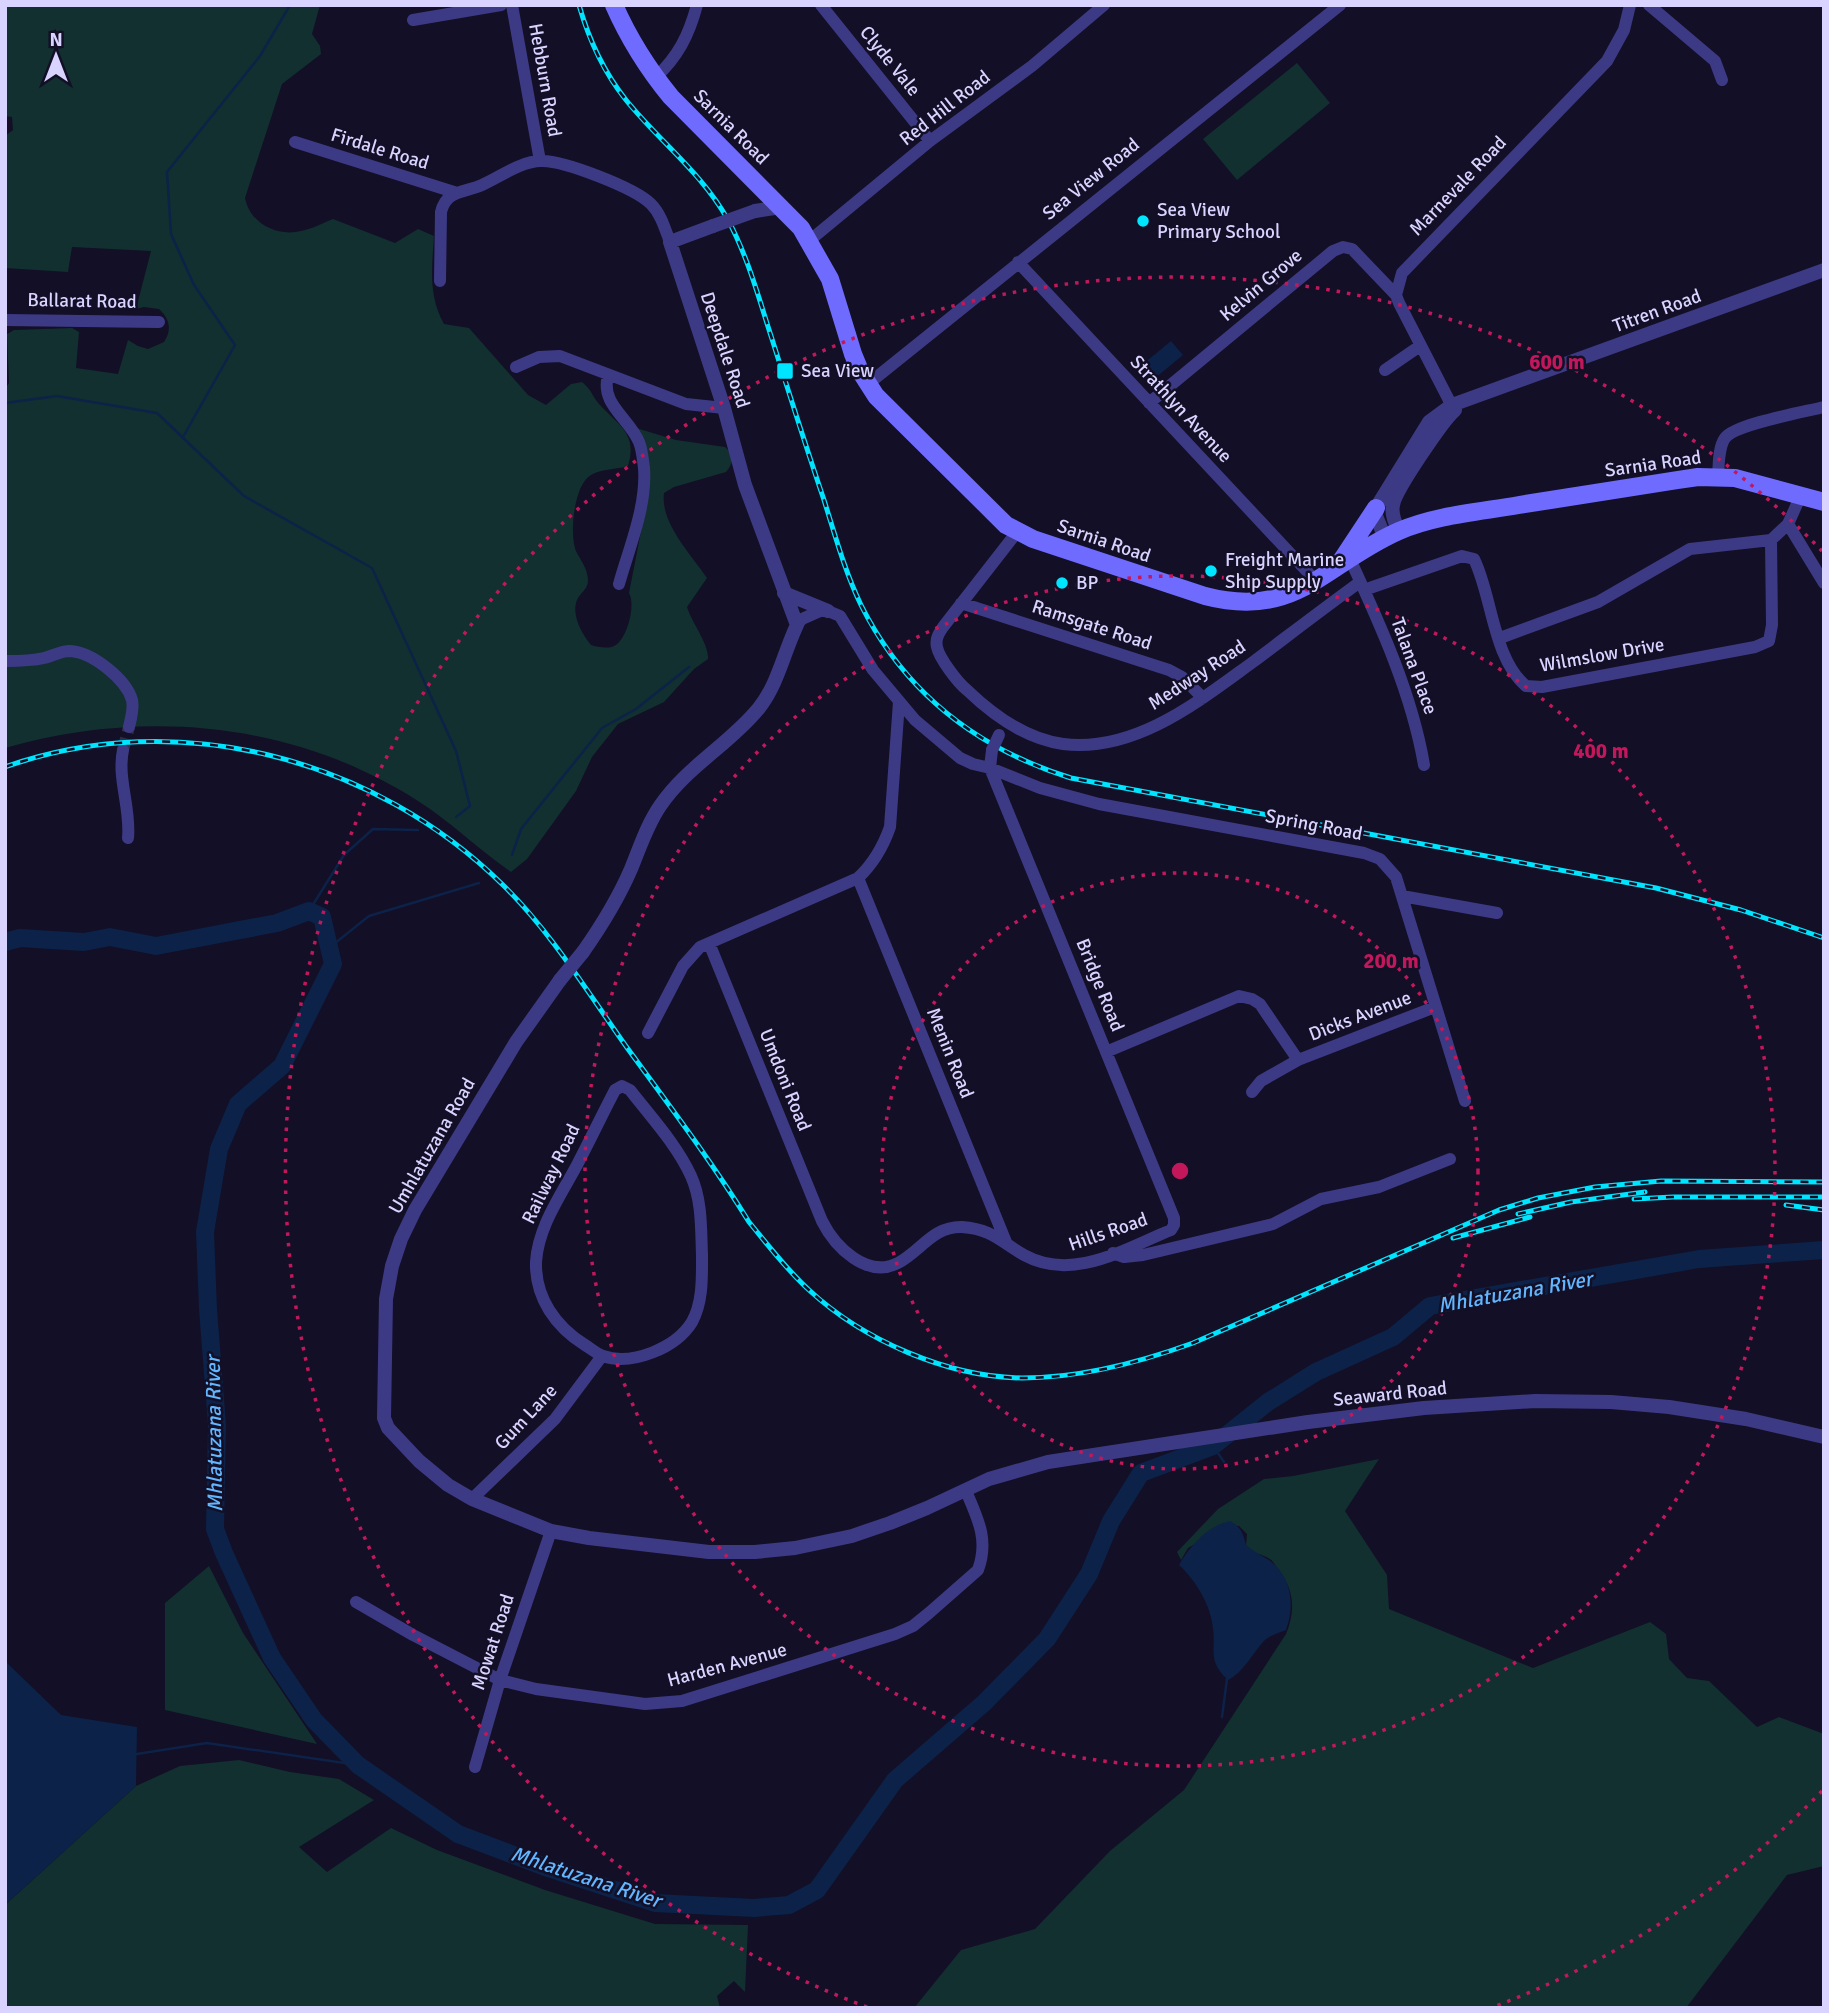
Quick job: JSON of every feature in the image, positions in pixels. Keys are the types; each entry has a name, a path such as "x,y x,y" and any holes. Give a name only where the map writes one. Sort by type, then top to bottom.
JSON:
{"main road":[{"name":"Sarnia Road","path":"614,5 627,33 655,78 781,206 809,241 830,279 853,354 868,384 1006,525 1017,532 1222,601 1252,603 1284,597 1316,581 1392,534 1433,519 1675,480 1718,476 1754,482 1824,502"},
{"path":"1344,563 1376,508"}],"street":[{"path":"413,20 501,5"},
{"name":"Hebburn Road","path":"512,5 540,161"},
{"path":"655,78 677,55 690,28 696,5"},
{"name":"Clyde Vale","path":"821,5 930,141"},
{"name":"Red Hill Road","path":"809,241 930,141 1032,65 1104,5"},
{"name":"Sea View Road","path":"868,384 1340,5"},
{"name":"Marnevale Road","path":"1396,295 1402,273 1410,262 1607,61 1623,30 1630,5"},
{"path":"1648,5 1715,61 1722,80"},
{"name":"Firdale Road","path":"295,142 454,192"},
{"path":"440,281 440,212 443,203 454,192 480,186 519,167 540,161"},
{"name":"Deepdale Road","path":"540,161 563,164 624,187 641,196 658,213 724,408 745,485 797,625"},
{"path":"670,242 755,211 781,206"},
{"name":"Kelvin Grove","path":"1149,403 1333,251 1343,247 1352,249 1396,295"},
{"name":"Strathlyn Avenue","path":"1018,262 1316,581"},
{"name":"Titren Road","path":"1376,508 1429,422 1457,406 1824,270"},
{"path":"1392,534 1394,500 1439,427 1457,406 1420,346 1396,295"},
{"name":"Ballarat Road","path":"5,320 159,321"},
{"path":"1385,370 1420,346"},
{"path":"516,367 539,357 560,356 686,404 724,408"},
{"path":"608,376 605,387 608,398 638,441 644,469 641,499 619,584"},
{"path":"1718,476 1723,440 1736,430 1824,407"},
{"path":"1500,638 1598,602 1690,549 1771,540 1788,524 1801,495"},
{"path":"1376,508 1376,516 1392,534"},
{"path":"1788,524 1824,583"},
{"name":"Medway Road","path":"1017,532 943,627 937,637 937,647 963,687 986,708 1005,722 1032,735 1062,744 1097,744 1152,728 1203,698 1362,586"},
{"name":"Wilmslow Drive","path":"1362,586 1469,556 1477,565 1500,638 1515,674 1525,686 1533,687 1755,647 1769,641 1772,625 1771,540"},
{"path":"1344,563 1362,586"},
{"name":"Talana Place","path":"1362,586 1415,723 1424,765"},
{"path":"784,593 840,616 873,670 899,702 937,741 960,758 990,768 992,750 1005,722"},
{"name":"Ramsgate Road","path":"961,603 1169,670 1182,677 1203,698"},
{"path":"797,625 812,613 828,611"},
{"name":"Umhlatuzana Road","path":"797,625 771,690 761,706 680,782 649,822 615,903 583,952 516,1042 415,1210 392,1266 386,1299 384,1418 388,1428 419,1461 448,1485 472,1499 551,1531 589,1538 709,1552 755,1552 795,1548 852,1536 966,1491"},
{"path":"5,660 38,660 66,651 96,659 109,670 131,697 129,727"},
{"path":"648,1033 683,966 700,947 858,878 878,856 890,827 899,702"},
{"path":"124,750 121,767 129,812 128,838"},
{"name":"Spring Road","path":"990,768 1040,788 1099,804 1364,853 1380,859 1396,877 1465,1101"},
{"name":"Bridge Road","path":"990,768 1174,1218"},
{"name":"Menin Road","path":"858,878 1006,1242"},
{"path":"1402,896 1497,913"},
{"name":"Umdoni Road","path":"709,943 827,1231"},
{"name":"Dicks Avenue","path":"1107,1052 1239,996 1260,1004 1298,1060"},
{"name":"Dicks Avenue","path":"1252,1092 1261,1082 1298,1060 1435,1007"},
{"name":"Railway Road","path":"626,1086 682,1159 693,1180 701,1223 701,1294 692,1321 674,1342 638,1356 602,1356 579,1341 554,1318 542,1296 536,1264 542,1232 615,1090 626,1086"},
{"path":"1112,1253 1124,1257 1143,1255 1273,1224 1321,1199 1379,1187 1450,1159"},
{"name":"Hills Road","path":"827,1231 847,1254 870,1267 899,1263 937,1232 951,1228 972,1228 1006,1242 1021,1254 1049,1266 1078,1266 1171,1230 1174,1218"},
{"name":"Gum Lane","path":"472,1499 555,1419 602,1356"},
{"name":"Seaward Road","path":"966,1491 1014,1470 1048,1462 1308,1422 1424,1408 1584,1401 1682,1409 1746,1419 1824,1437"},
{"name":"Harden Avenue","path":"356,1602 500,1680 536,1689 645,1704 681,1701 913,1626 978,1570 982,1557 982,1530 966,1491"},
{"name":"Mowat Road","path":"475,1767 500,1680 551,1531"}],"green space":[{"path":"5,5 320,5 312,34 320,46 321,54 282,84 245,198 248,207 258,221 282,232 305,230 333,219 395,243 418,229 434,236 433,292 444,324 469,328 528,395 546,405 571,384 582,382 624,430 630,445 628,466 600,471 585,480 580,488 573,522 576,551 588,577 587,586 577,600 575,612 581,630 591,645 609,647 619,642 631,613 629,593 647,501 636,428 676,440 725,447 730,453 732,462 726,472 674,487 664,493 664,504 672,527 707,578 687,607 706,647 708,659 694,669 664,702 618,724 592,757 576,791 527,859 511,872 430,809 371,774 321,754 270,739 218,730 165,726 111,728 5,748 5,389 9,383 7,334 14,330 72,328 79,332 76,368 118,374 128,340 148,349 164,342 169,329 166,317 159,309 136,309 151,251 72,247 68,272 5,268 5,136 13,130 12,117 5,116"},
{"path":"1297,63 1330,103 1237,180 1203,139"},
{"path":"1379,1459 1345,1511 1387,1575 1389,1609 1533,1668 1650,1622 1666,1634 1669,1659 1687,1678 1709,1681 1757,1727 1779,1717 1824,1734 1824,1866 1787,1875 1686,2008 914,2008 961,1950 1035,1929 1110,1851 1184,1790 1286,1634 1292,1610 1289,1587 1271,1560 1246,1546 1247,1534 1239,1526 1228,1525 1188,1548 1181,1560 1177,1552 1218,1509 1264,1479"},
{"path":"209,1566 243,1633 317,1744 165,1710 165,1603"},
{"path":"239,1760 290,1772 339,1779 374,1800 299,1847 327,1872 391,1828 437,1850 545,1890 655,1924 748,1925 745,1992 734,1981 717,1996 720,2008 5,2008 5,1905 136,1786 180,1766"}],"water":[{"path":"1171,341 1183,355 1154,379 1142,365"},
{"path":"1230,1521 1241,1531 1246,1545 1269,1560 1283,1574 1291,1602 1286,1630 1266,1639 1243,1668 1228,1680 1215,1661 1212,1620 1206,1602 1197,1586 1179,1565 1200,1538 1214,1527"},
{"path":"5,1661 61,1715 137,1727 136,1786 5,1905"}],"waterway":[{"path":"183,437 235,345 194,285 171,234 167,172 260,56 290,5"},
{"path":"5,403 57,396 157,413 244,496 372,568 456,751 470,806 456,817"},
{"path":"512,855 521,829 602,728 636,709 689,667"},
{"path":"309,911 344,855 373,829 418,830"},
{"path":"329,948 369,916 479,883"},
{"name":"Mhlatuzana River","path":"5,942 20,938 84,942 110,937 156,946 277,923 309,911 322,917 333,964 282,1066 238,1104 219,1149 205,1232 217,1425 215,1529 272,1658 314,1720 358,1765 458,1834 548,1868 655,1903 754,1908 789,1905 817,1890 895,1780 984,1703 1047,1639 1089,1574 1111,1521 1141,1473 1213,1446 1268,1402 1316,1372 1393,1337 1430,1306 1699,1259 1824,1250"},
{"path":"1213,1446 1224,1462"},
{"path":"1222,1717 1227,1679"},
{"path":"137,1754 207,1743 358,1765"}],"tunnel":[{"path":"123,750 129,727"}],"railway":[{"path":"579,5 587,31 610,78 639,115 706,187 728,220 753,278 855,592 879,637 899,665 922,691 948,714 1005,751 1071,778 1656,888 1741,910 1824,938"},
{"path":"5,767 71,749 138,742 205,744 270,756 334,776 395,804 452,841 503,885 538,923 690,1134 749,1222 801,1282 831,1308 880,1340 936,1363 965,1371 994,1376 1044,1377 1088,1372 1151,1357 1193,1343 1499,1210 1538,1198 1595,1187 1661,1181 1824,1182"},
{"path":"1518,1214 1571,1202 1645,1192"},
{"path":"1634,1199 1824,1197"},
{"path":"1786,1205 1824,1210"},
{"path":"1453,1238 1530,1217"}],"place":[{"name":"Sea View Primary School","path":"1143,221"},
{"name":"Sea View","path":"785,371"},
{"name":"Freight Marine Ship Supply","path":"1211,571"},
{"name":"BP","path":"1062,583"}]}
